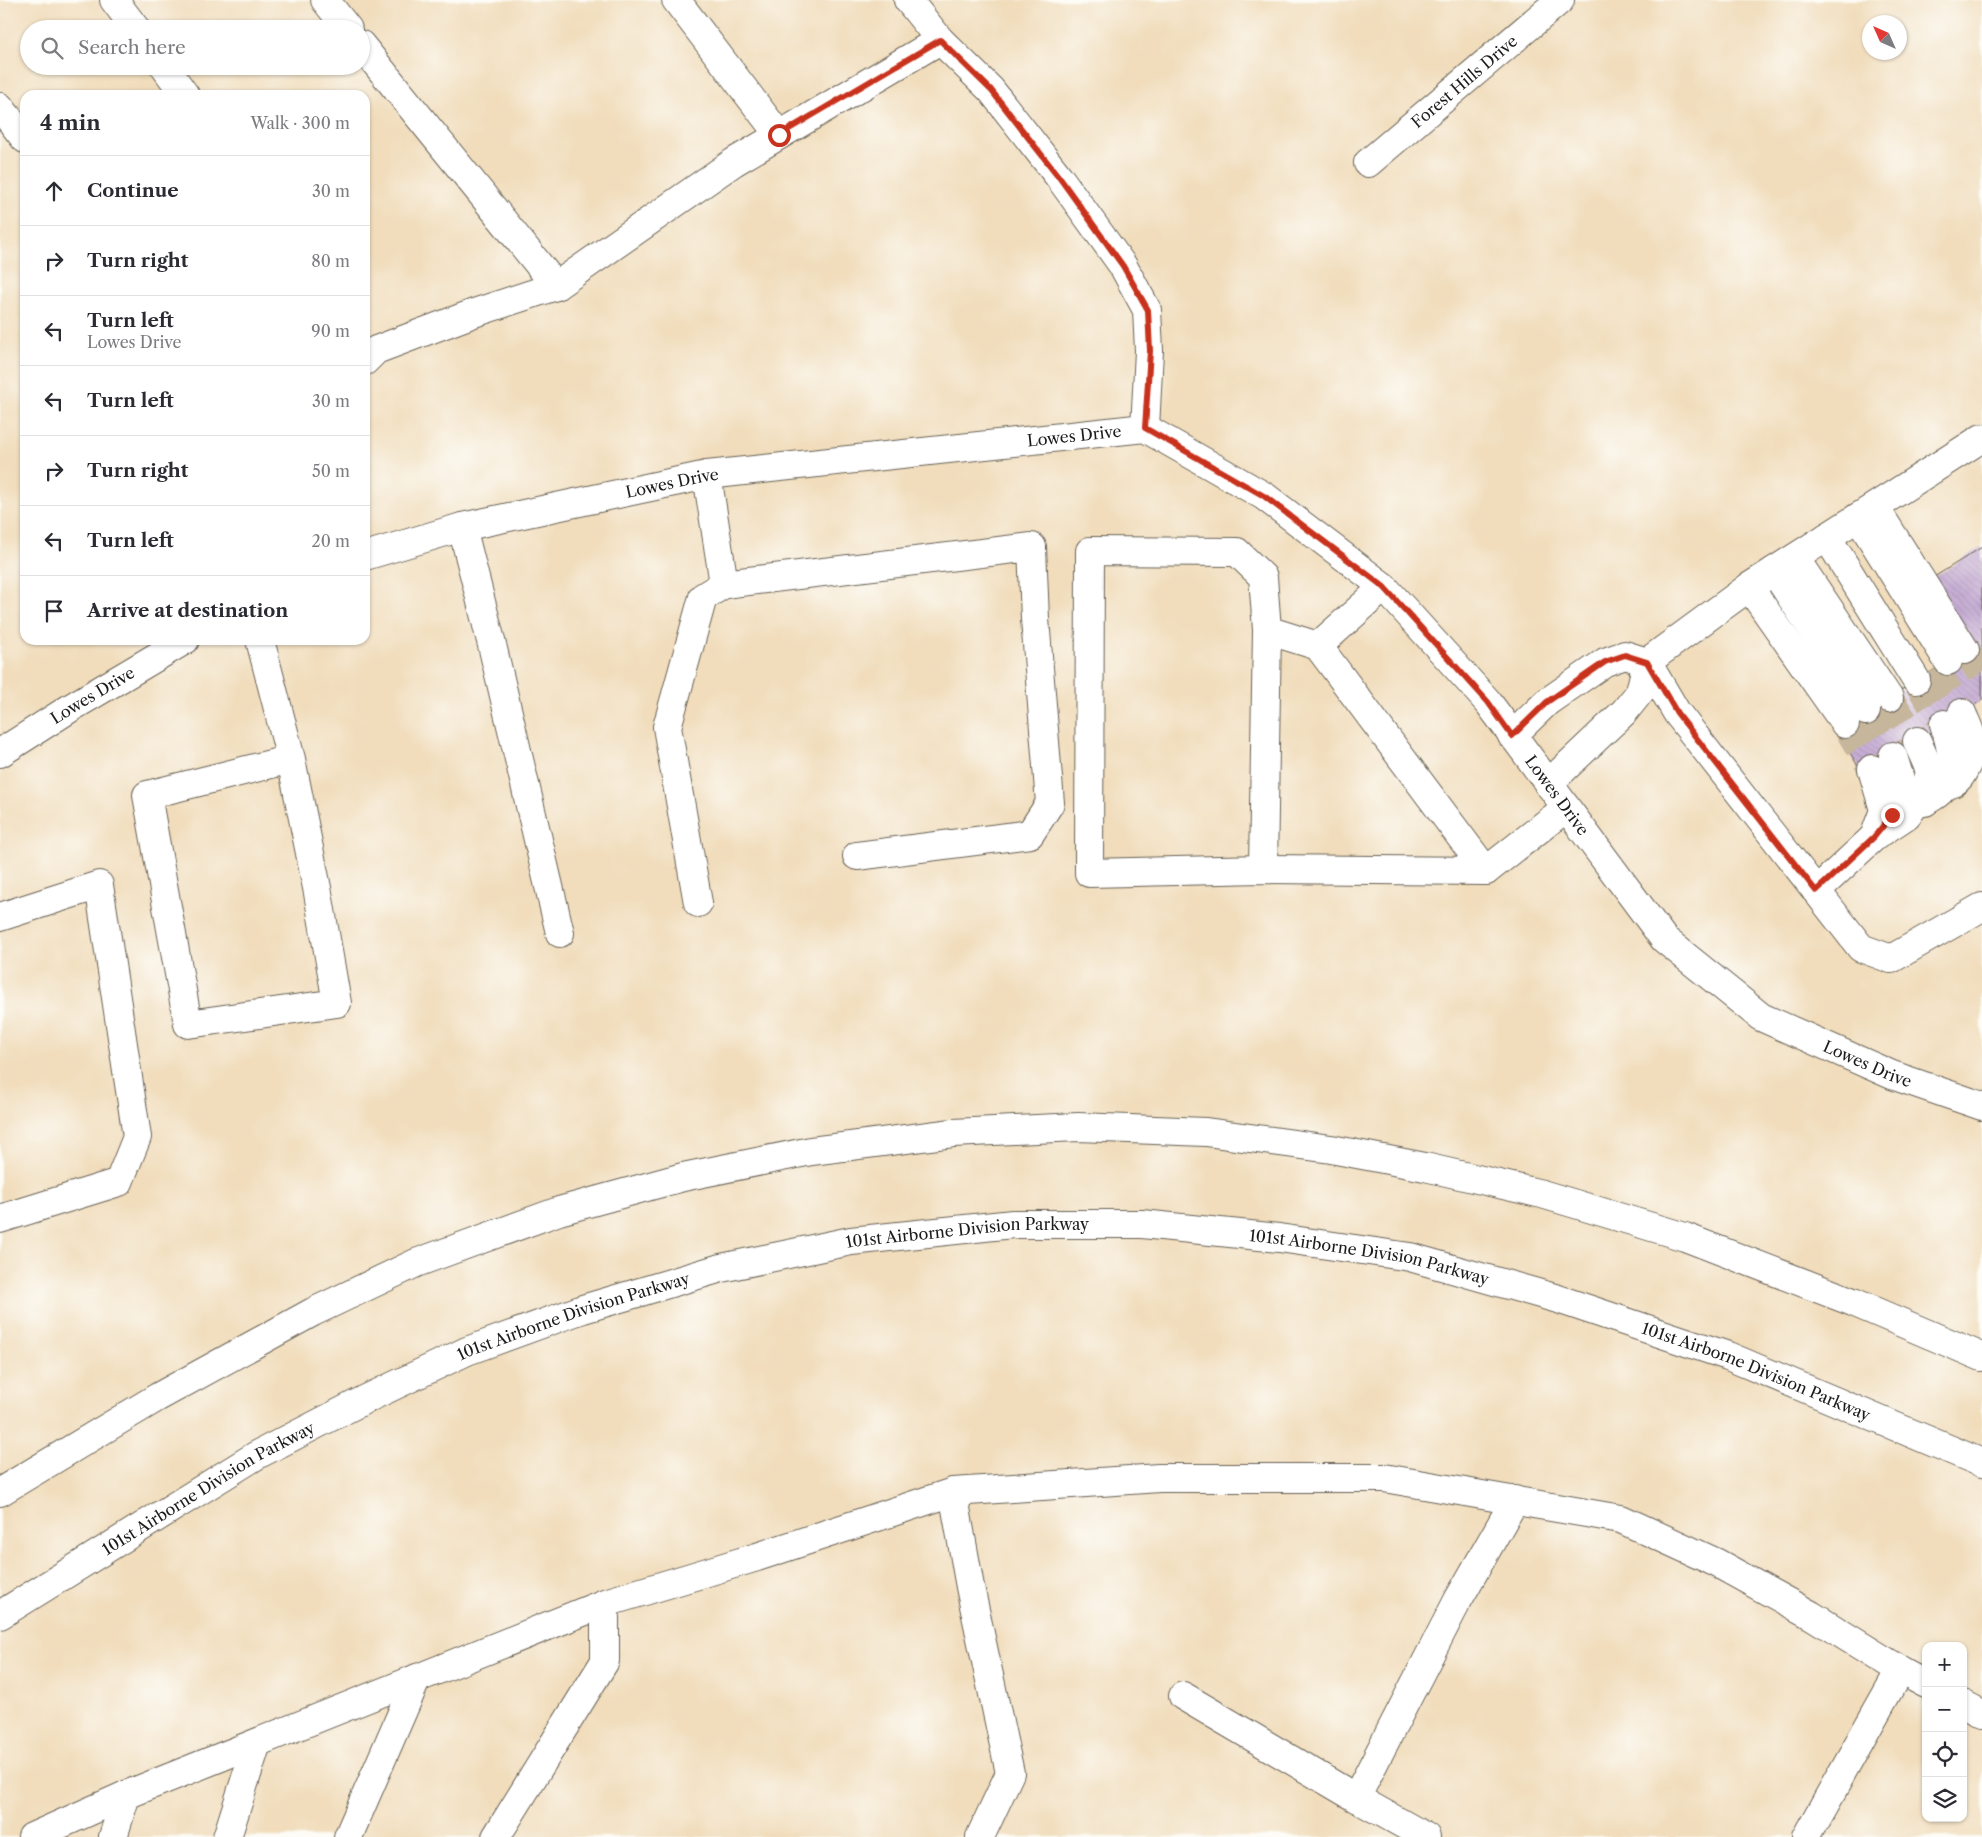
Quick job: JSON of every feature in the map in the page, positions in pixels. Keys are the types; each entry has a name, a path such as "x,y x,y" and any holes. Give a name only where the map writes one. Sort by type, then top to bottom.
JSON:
{"main road":[{"path":"114,0 129,20"},
{"path":"325,0 341,20"},
{"path":"676,0 779,135"},
{"path":"908,0 940,40 991,90 1059,177 1123,266 1148,310 1150,351 1145,428"},
{"name":"Forest Hills Drive","path":"1368,162 1560,0"},
{"path":"370,349 556,286 734,162 940,40"},
{"path":"370,56 556,286"},
{"path":"171,75 181,90"},
{"path":"0,107 20,133"},
{"name":"Lowes Drive","path":"370,555 462,527 707,475 1145,428 1264,496 1384,587 1488,702 1664,939 1761,1017 1892,1075 1982,1106"},
{"path":"1548,784 1624,712 1640,692 1647,662 1750,587 1982,438"},
{"path":"707,475 724,584"},
{"path":"1851,522 1941,665 1851,522"},
{"path":"462,527 560,933"},
{"path":"698,903 667,727 703,597 724,584 1032,547 1034,619 1050,803 1030,834 856,856"},
{"path":"1263,869 1267,630 1263,577 1237,552 1090,551 1089,873 1263,869 1486,871 1566,808"},
{"path":"1750,587 1866,711 1785,564"},
{"path":"1318,646 1384,587"},
{"path":"1267,630 1318,646 1486,871"},
{"name":"Lowes Drive","path":"0,753 177,645"},
{"path":"261,645 291,759 318,893 337,1003 188,1024 147,795 291,759"},
{"path":"1512,736 1547,702 1605,662 1625,655 1647,662 1677,713 1861,948 1891,959 1980,912"},
{"path":"1951,784 1950,773 1953,752 1966,716"},
{"path":"1907,815 1925,793 1930,771 1918,741"},
{"path":"1874,837 1884,810 1883,763"},
{"path":"1816,891 1874,837 1982,764"},
{"path":"0,917 99,885 137,1137 119,1182 0,1219"},
{"path":"0,1492 201,1374 313,1312 416,1263 559,1211 683,1177 811,1151 953,1133 1078,1127 1206,1132 1331,1149 1425,1166 1542,1194 1685,1237 1854,1302 1982,1357"},
{"name":"101st Airborne Division Parkway","path":"0,1615 257,1455 364,1400 467,1351 583,1309 721,1268 851,1241 1013,1224 1142,1224 1279,1238 1410,1257 1558,1299 1728,1356 1982,1463"},
{"path":"32,1837 126,1795 605,1603 757,1557 953,1492 1160,1478 1384,1478 1621,1519 1717,1563 1810,1615 1922,1682"},
{"path":"953,1492 970,1587 1010,1773 980,1837"},
{"path":"1356,1798 1458,1600 1515,1500"},
{"path":"496,1837 605,1661 605,1603"},
{"path":"1806,1837 1900,1670"},
{"path":"348,1837 417,1678"},
{"path":"1183,1696 1426,1837"},
{"path":"1967,1706 1982,1714"},
{"path":"227,1837 257,1743"},
{"path":"113,1837 126,1795"}],"building":[{"path":"1982,547 1982,700 1863,775 1837,730 1948,661 1934,577"}],"tunnel":[{"path":"1965,650 1982,675"},
{"path":"1935,669 1962,713"},
{"path":"1916,680 1944,724"},
{"path":"1889,698 1917,741"},
{"path":"1866,711 1893,756"},
{"path":"1845,724 1872,769"}],"route":[{"path":"779,135 940,40 991,90 1059,177 1123,266 1148,310 1150,351 1145,428 1264,496 1384,587 1488,702 1512,736 1547,702 1605,662 1625,655 1647,662 1677,713 1816,891 1874,837 1892,815"}]}
